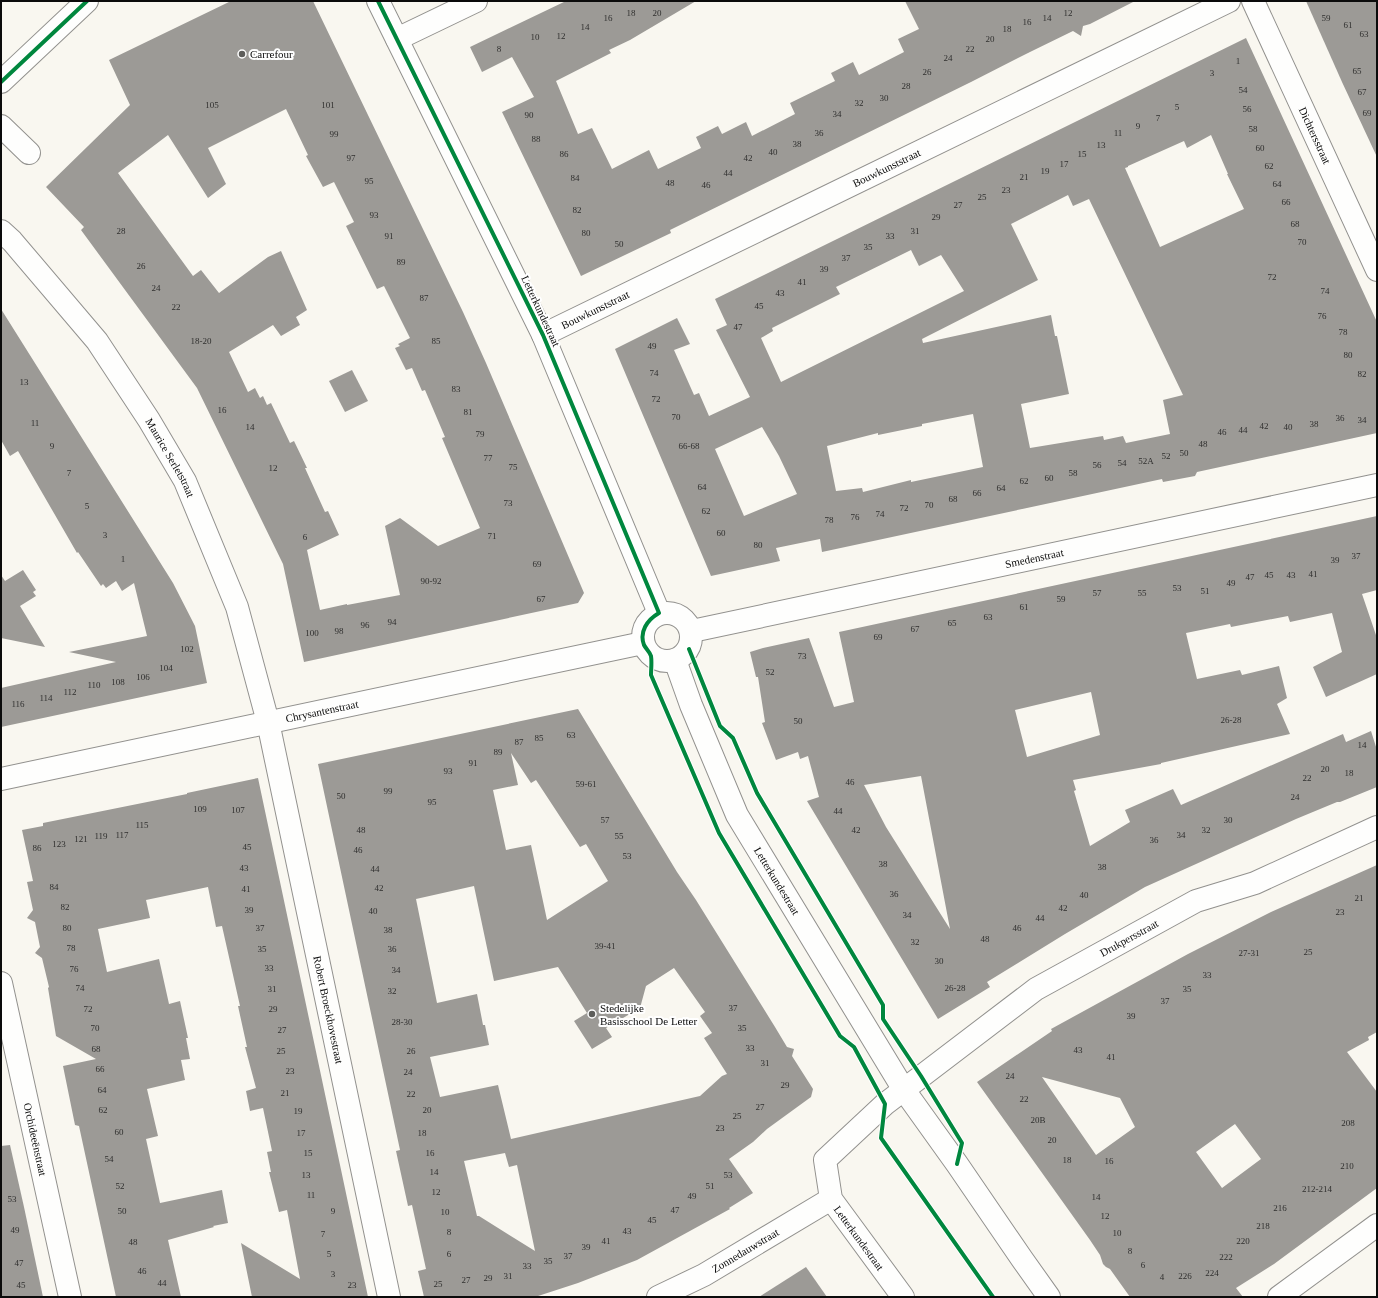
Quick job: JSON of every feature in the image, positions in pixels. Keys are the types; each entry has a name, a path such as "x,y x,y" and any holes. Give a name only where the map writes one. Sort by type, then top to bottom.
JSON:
{"street":[{"path":"1,82 87,1"},
{"name":"Letterkundestraat","path":"378,1 543,335 659,613"},
{"path":"397,39 476,1"},
{"name":"Bouwkunststraat","path":"543,335 1229,1"},
{"name":"Dichtersstraat","path":"1253,1 1377,270"},
{"path":"1,126 29,153"},
{"name":"Maurice Serletstraat","path":"1,231 12,241 97,340 149,420 185,481 237,607 268,722"},
{"name":"Smedenstraat","path":"692,631 1377,484"},
{"path":"669,612 679,615 687,622 692,631 692,640 689,649 683,656 675,660 658,660 651,655 643,643 643,631 646,624 651,618 659,613 669,612"},
{"name":"Chrysantenstraat","path":"1,779 643,643"},
{"name":"Letterkundestraat","path":"675,660 691,705 737,815 904,1090 1049,1297"},
{"name":"Robert Broeckhovestraat","path":"268,722 389,1297"},
{"name":"Drukpersstraat","path":"904,1090 1036,989 1196,901 1255,883 1377,827"},
{"name":"Orchideeënstraat","path":"1,982 70,1297"},
{"name":"Letterkundestraat","path":"903,1297 831,1199 825,1160 885,1104 904,1090"},
{"name":"Zonnedauwstraat","path":"658,1297 704,1275 831,1199"},
{"path":"1279,1297 1377,1225"}],"building":[{"path":"231,1 313,1 463,312 486,363 584,593 578,603 304,662 283,564 197,388 81,230 84,227 46,187 130,105 109,60","holes":["286,109 308,155 306,156 323,187 334,182 354,222 346,226 377,289 384,286 410,338 398,344 400,346 395,348 406,370 412,368 422,391 425,390 445,437 442,438 480,528 438,546 400,518 385,526 400,595 320,610 307,550 339,535 328,511 325,512 294,441 290,443 271,403 267,405 263,396 260,398 255,388 248,392 229,352 273,325 281,336 300,325 296,317 307,310 281,251 268,257 219,293 201,270 193,276 118,173 168,135 208,198 226,184 208,148"]},
{"path":"566,1 696,1 630,40 609,50 611,53 556,81 578,134 592,128 612,169 649,150 658,169 701,148 696,137 718,126 722,134 746,122 752,136 795,114 790,103 835,81 831,73 853,62 859,75 904,52 898,39 919,29 905,1 1135,1 1090,24 1083,26 1081,36 1073,31 670,230 671,233 581,276 502,112 534,97 512,57 482,72 470,47"},
{"path":"1306,1 1377,1 1377,157 1342,82"},
{"path":"1246,38 1377,322 1377,433 1197,472 1195,476 1163,482 1162,479 822,552 820,539 776,548 780,561 711,576 615,349 677,318 690,344 674,350 694,395 699,393 709,416 750,397 716,330 727,325 715,299","holes":["1211,135 1227,174 1244,209 1160,247 1125,168 1184,141 1187,148","1068,195 1073,206 1089,199 1183,395 1163,400 1170,434 1126,443 1123,436 1104,440 1103,436 1030,448 1021,404 1069,394 1051,315 923,343 922,339 1038,280 1011,224","911,250 919,266 941,255 964,291 781,382 761,338 773,331 772,328 840,294 836,287","973,414 983,467 911,482 911,480 863,492 862,488 836,491 827,446 878,433 878,435 922,426 922,424","762,427 779,456 797,494 744,516 715,449"]},
{"path":"1,309 173,583 195,626 207,683 1,727 1,688 116,662 69,652 147,636 134,583 122,591 116,581 106,588 103,584 101,586 78,552 77,553 18,451 10,456 1,440"},
{"path":"352,370 368,401 345,412 329,381"},
{"path":"1377,516 1377,590 1362,594 1377,638 1377,674 1326,697 1313,667 1342,652 1332,613 1290,622 1288,616 1231,627 1230,624 1186,633 1197,679 1240,670 1242,675 1279,666 1287,698 1277,704 1290,734 1161,764 1073,780 1076,790 1074,791 1090,846 1130,822 1125,810 1173,789 1181,805 1343,734 1346,742 1371,731 1377,750 1377,787 1296,819 1145,887 987,982 990,987 938,1019 807,801 819,797 808,756 800,759 798,752 776,760 762,723 765,722 758,677 756,677 750,652 763,648 809,638 834,707 854,702 839,632","holes":["1091,692 1100,735 1027,757 1015,710","921,776 950,929 886,827 864,785"]},
{"path":"23,570 36,590 33,592 36,596 20,606 45,647 1,638 1,575 5,581"},
{"path":"578,709 677,872 787,1047 794,1049 792,1056 813,1089 811,1097 729,1159 753,1193 729,1208 730,1209 637,1260 578,1283 535,1297 424,1297 418,1271 426,1269 412,1205 408,1206 396,1151 400,1150 318,764","holes":["511,753 531,783 536,780 580,847 586,844 608,881 547,920 531,845 506,850 493,790 518,785","474,886 494,981 558,967 587,1013 574,1021 592,1049 612,1037 606,1028 640,1008 646,986 674,968 705,1012 700,1016 712,1033 704,1038 727,1074 722,1076 700,1096 511,1139 498,1085 440,1097 430,1057 489,1045 485,1025 483,1025 477,994 437,1003 416,899","505,1153 509,1167 517,1165 535,1251 477,1216 464,1161"]},
{"path":"258,778 368,1297 252,1297 241,1243 300,1279 287,1210 279,1212 269,1172 271,1172 267,1152 272,1151 263,1108 250,1111 246,1091 256,1088 245,1047 247,1047 238,1006 240,1006 222,926 216,927 208,887 146,900 150,918 98,929 107,972 159,959 169,1004 180,1001 188,1038 186,1038 190,1059 181,1060 185,1080 147,1089 158,1136 146,1139 160,1203 222,1190 228,1223 213,1226 214,1227 168,1240 181,1297 116,1297 79,1126 75,1125 63,1066 96,1059 56,1036 49,987 42,958 35,953 40,947 35,922 27,918 33,910 27,882 33,881 22,830 43,826 43,823"},
{"path":"1377,865 1377,1032 1368,1037 1369,1040 1347,1052 1377,1092 1377,1188 1274,1264 1236,1288 1243,1297 1130,1297 1110,1269 1103,1264 1100,1255 1090,1240 977,1082 1052,1031 1051,1029 1188,954 1271,912","holes":["1042,1077 1120,1098 1135,1127 1096,1155","1235,1124 1261,1159 1222,1188 1196,1152"]},
{"path":"10,1145 43,1297 1,1297 1,1146"},
{"path":"806,1267 827,1297 759,1297"}],"cycle path":[{"path":"1,82 87,1"},
{"path":"378,1 543,335 659,613 651,619 643,631 644,645 651,656 651,675 719,833 840,1036 854,1047 885,1104 881,1138 993,1297"},
{"path":"689,649 720,726 733,738 757,793 883,1005 883,1019 921,1076 962,1143 957,1164"}],"place":[{"name":"Carrefour","path":"242,54"},
{"name":"Stedelijke Basisschool De Letter","path":"592,1014"}]}
